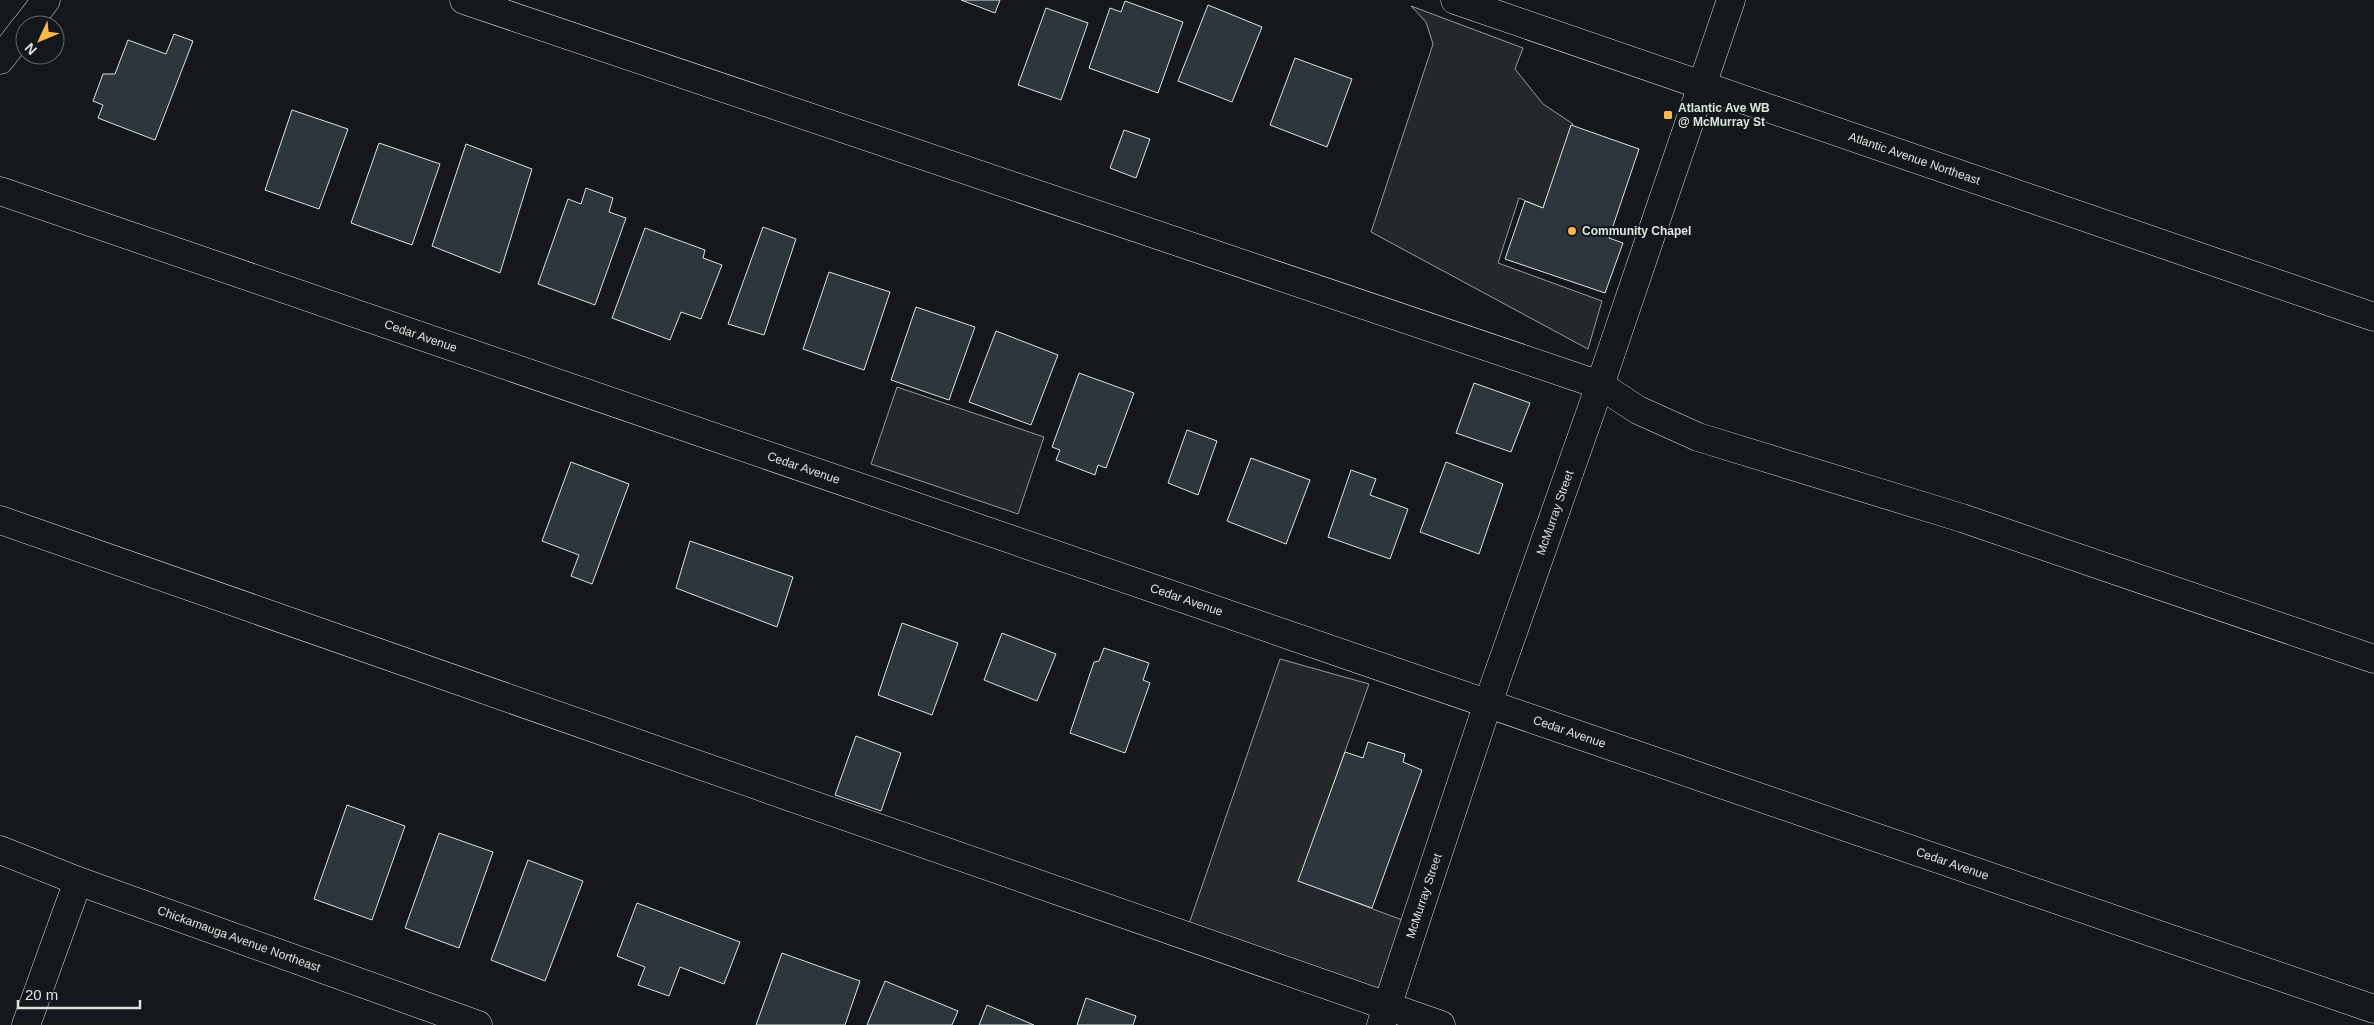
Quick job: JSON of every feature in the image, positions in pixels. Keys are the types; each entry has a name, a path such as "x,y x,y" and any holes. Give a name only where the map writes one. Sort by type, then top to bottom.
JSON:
{"street":[{"path":"34,15 46,0"},
{"path":"464,0 1600,386 1638,410 1698,437 1962,518 2374,659"},
{"name":"Atlantic Avenue Northeast","path":"1455,0 2374,317"},
{"name":"McMurray Street","path":"1384,1016 1488,703 1600,386 1731,0"},
{"path":"0,60 15,40"},
{"name":"Cedar Avenue","path":"0,191 2374,1009"},
{"path":"0,520 1384,1016 1441,1025"},
{"name":"Chickamauga Avenue Northeast","path":"0,850 78,881 478,1025"},
{"path":"26,1025 78,881"}],"shaded area":[{"path":"1411,6 1523,48 1515,69 1543,104 1573,124 1543,208 1519,198 1498,263 1602,301 1588,349 1371,232 1433,44 1426,22"},
{"path":"897,387 1044,437 1018,514 871,464"},
{"path":"1280,659 1369,684 1299,881 1402,920 1377,993 1188,927"}],"building":[{"path":"961,0 1000,0 995,13"},
{"path":"1125,1 1183,22 1158,93 1089,68 1110,8 1121,12"},
{"path":"1208,5 1262,27 1232,102 1178,81"},
{"path":"1046,8 1088,23 1061,100 1018,85"},
{"path":"174,34 193,41 155,140 98,118 103,105 93,101 103,74 115,74 128,40 166,54"},
{"path":"1295,58 1352,79 1327,147 1270,125"},
{"path":"292,110 348,129 319,209 265,190"},
{"path":"1571,125 1639,149 1609,238 1623,243 1605,293 1505,259 1525,201 1543,208"},
{"path":"1124,130 1150,139 1136,178 1110,168"},
{"path":"379,143 440,164 412,245 351,223"},
{"path":"466,144 532,169 500,273 432,246"},
{"path":"586,188 613,198 609,212 626,218 595,305 538,284 568,199 581,204"},
{"path":"763,227 796,239 764,335 728,324"},
{"path":"645,228 705,250 703,258 722,265 701,319 681,312 670,340 612,318"},
{"path":"829,272 890,292 864,370 803,349"},
{"path":"916,307 975,327 949,400 891,380"},
{"path":"996,331 1058,355 1031,425 969,402"},
{"path":"1079,373 1134,393 1106,468 1098,465 1095,475 1056,460 1060,450 1052,447"},
{"path":"1474,383 1530,403 1511,452 1456,433"},
{"path":"1187,430 1217,441 1198,495 1168,483"},
{"path":"1251,458 1310,480 1286,544 1227,521"},
{"path":"571,462 629,484 592,584 571,576 579,555 542,541"},
{"path":"1446,462 1503,484 1479,554 1420,532"},
{"path":"1351,470 1376,479 1370,495 1408,509 1390,559 1328,537"},
{"path":"690,541 793,577 777,627 676,588"},
{"path":"902,623 958,643 932,715 878,695"},
{"path":"1002,633 1056,654 1037,701 984,680"},
{"path":"1104,648 1149,663 1143,680 1150,683 1125,753 1070,733 1094,662 1099,661"},
{"path":"856,736 901,753 881,811 835,795"},
{"path":"1368,742 1405,754 1403,762 1422,770 1372,908 1298,881 1345,752 1363,758"},
{"path":"347,805 405,826 372,920 314,899"},
{"path":"439,833 493,852 459,948 405,928"},
{"path":"528,860 583,881 545,981 491,960"},
{"path":"637,903 740,942 724,984 680,967 669,996 638,985 645,967 617,956"},
{"path":"782,953 860,981 845,1025 756,1025"},
{"path":"885,981 958,1011 952,1025 867,1025"},
{"path":"1086,998 1136,1016 1133,1025 1077,1025"},
{"path":"987,1005 1034,1025 979,1025"}],"place":[{"name":"Atlantic Ave WB @ McMurray St","path":"1668,115"},
{"name":"Community Chapel","path":"1572,231"}]}
